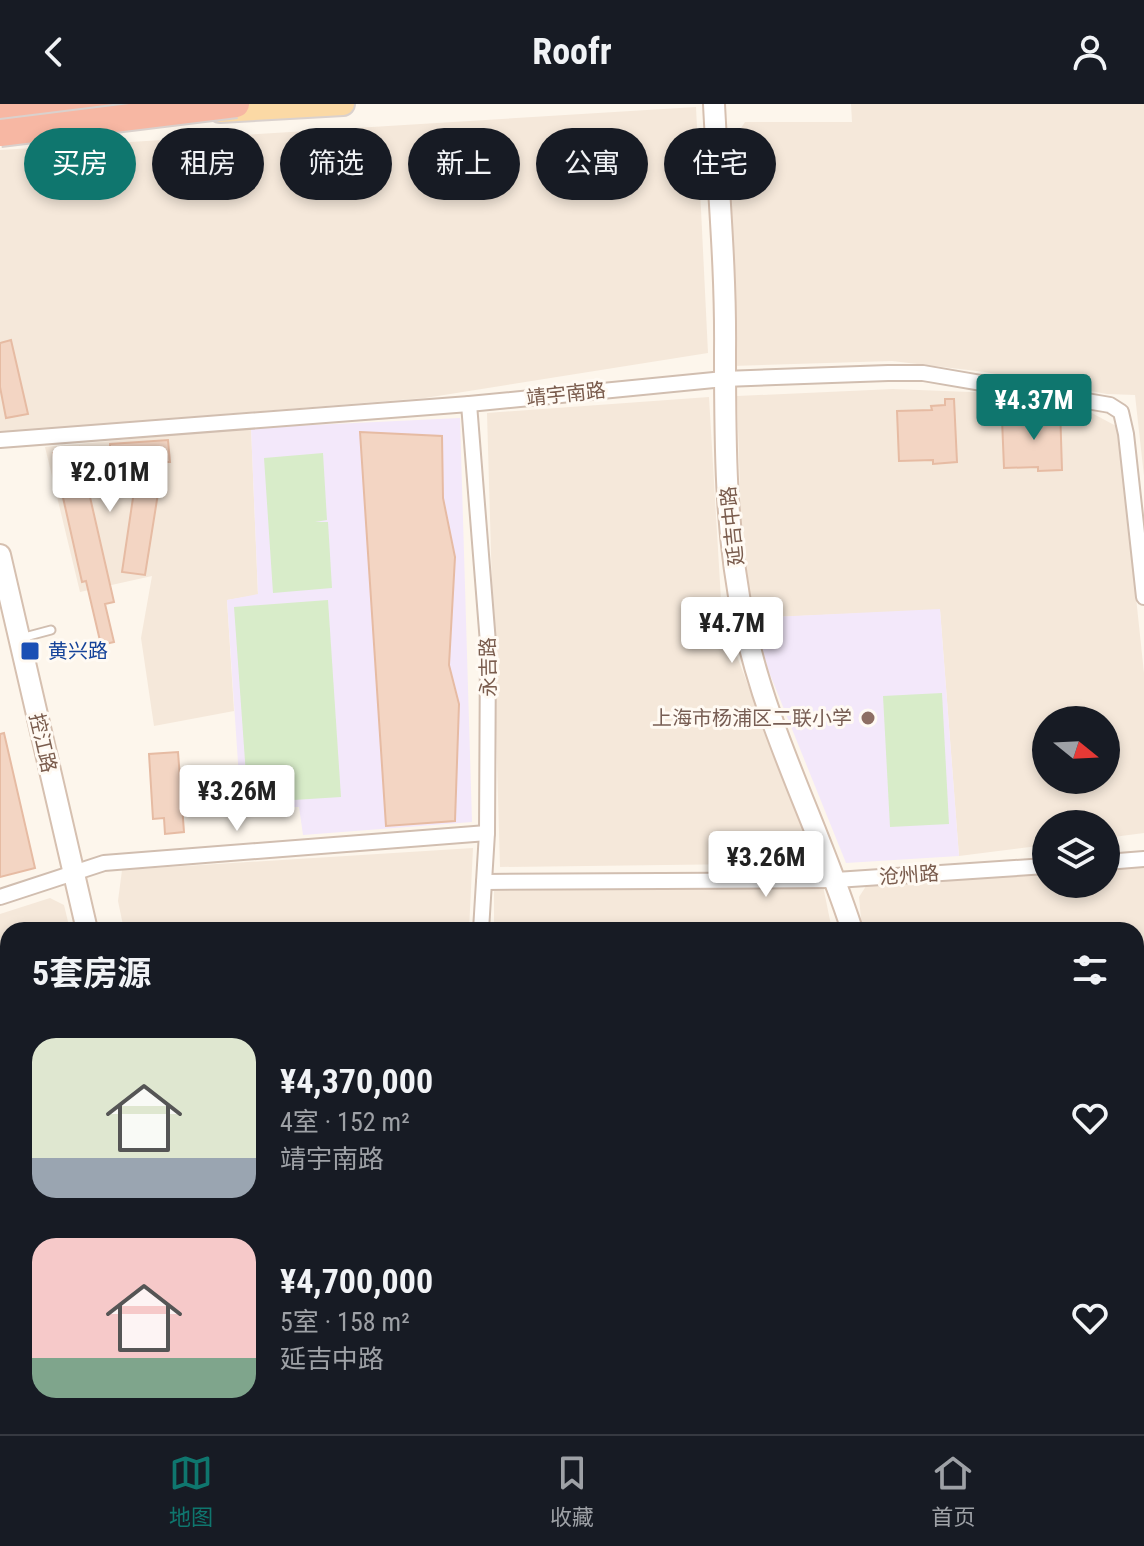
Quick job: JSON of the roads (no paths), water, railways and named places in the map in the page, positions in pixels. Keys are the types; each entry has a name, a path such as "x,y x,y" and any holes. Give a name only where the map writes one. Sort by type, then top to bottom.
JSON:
{"highway":[{"path":"0,112 108,104"},
{"path":"0,130 236,104"}],"main road":[{"path":"0,130 43,122 343,104"}],"street":[{"name":"延吉中路","path":"714,104 725,351 724,444 730,523 743,621 760,686 849,922"},
{"name":"靖宇南路","path":"0,440 469,404 724,379 923,373 1110,405 1121,412 1144,597"},
{"name":"永吉路","path":"469,404 488,643 487,833 482,922"},
{"name":"控江路","path":"0,555 85,922"},
{"path":"0,897 110,862 487,833"},
{"path":"1120,861 1144,859"},
{"name":"沧州路","path":"484,882 836,880 1032,867"}],"lane":[{"path":"19,638 51,630"}],"place":[{"name":"黄兴路","path":"30,651"},
{"name":"上海市杨浦区二联小学","path":"868,718"}]}
